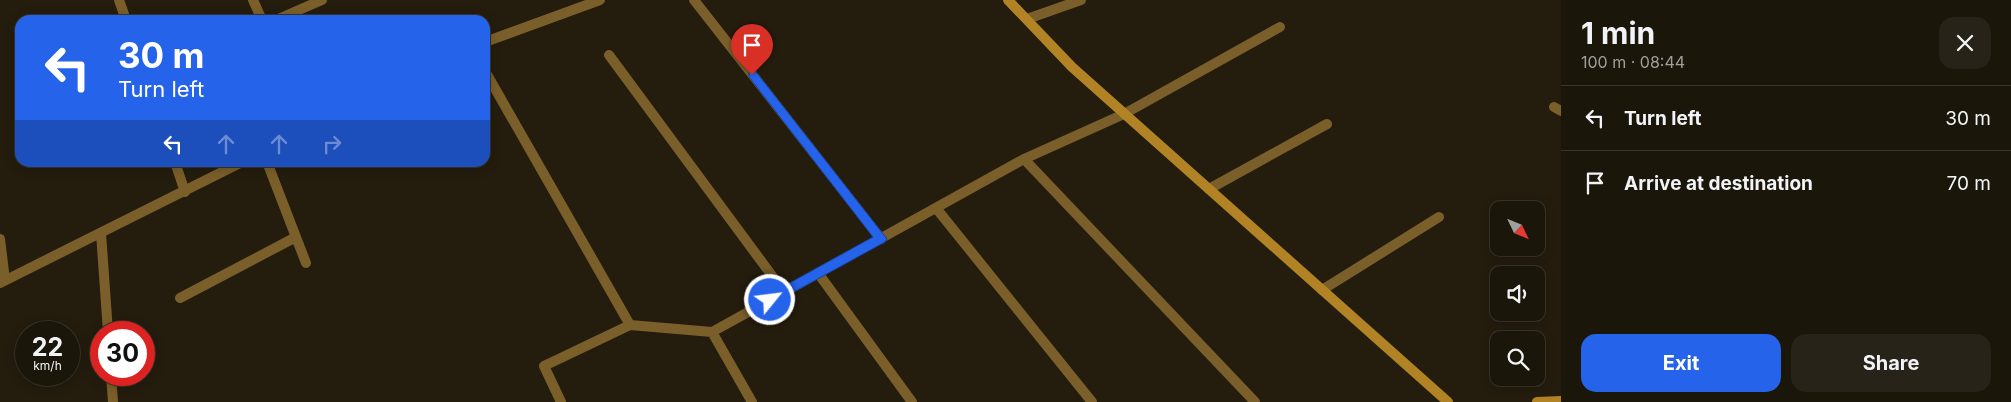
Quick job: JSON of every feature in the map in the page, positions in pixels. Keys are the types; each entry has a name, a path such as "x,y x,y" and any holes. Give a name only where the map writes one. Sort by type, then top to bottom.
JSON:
{"main road":[{"path":"1008,0 1072,67 1448,402"},
{"path":"1537,402 1561,401"}],"street":[{"path":"120,0 124,15"},
{"path":"253,0 260,15"},
{"path":"288,15 322,0"},
{"path":"490,40 600,0"},
{"path":"694,0 881,239"},
{"path":"1027,20 1081,0"},
{"path":"561,402 544,366 630,325 712,332 1024,159 1124,114 1280,27"},
{"path":"608,55 784,292"},
{"path":"490,80 630,325"},
{"path":"1208,189 1326,124"},
{"path":"1024,159 1255,402"},
{"path":"177,167 185,192"},
{"path":"0,240 3,281 232,167"},
{"path":"269,167 306,263"},
{"path":"936,208 1092,402"},
{"path":"1322,290 1439,217"},
{"path":"101,233 107,321"},
{"path":"180,298 296,237"},
{"path":"818,273 912,402"},
{"path":"712,332 752,402"},
{"path":"112,386 113,402"}],"route":[{"path":"752,75 881,239 770,300"}]}
